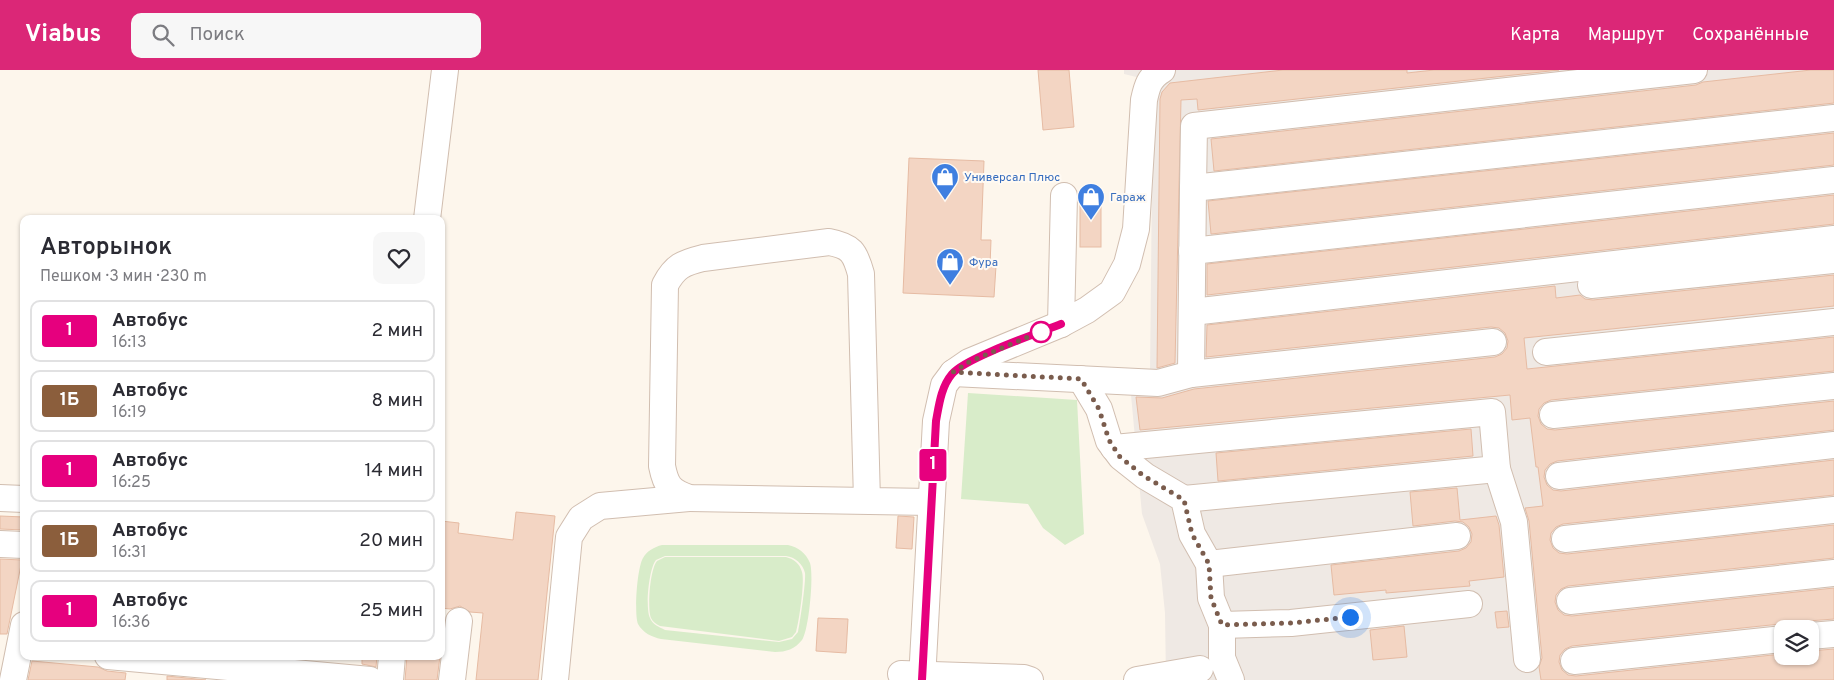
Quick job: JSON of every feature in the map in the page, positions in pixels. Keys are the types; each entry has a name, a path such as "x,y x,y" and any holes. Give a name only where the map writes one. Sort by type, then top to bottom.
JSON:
{"street":[{"path":"427,215 445,70"},
{"path":"1030,680 1024,678 915,676 931,502 936,421 944,385 953,372 969,362 1061,324 1087,310 1112,292 1127,264 1136,229 1144,100 1147,85 1153,76 1162,70"},
{"path":"1191,374 1194,126 1694,70"},
{"path":"1193,188 1834,118"},
{"path":"1192,251 1834,180"},
{"path":"1061,324 1064,196"},
{"path":"1192,312 1834,239"},
{"path":"689,498 675,493 665,481 662,466 665,285 671,273 684,262 703,258 829,242 843,245 856,257 861,274 867,501"},
{"path":"1559,288 1834,260"},
{"path":"1546,352 1834,322"},
{"path":"953,372 1158,383 1191,374 1493,342"},
{"path":"1081,379 1099,409 1109,440 1120,457 1144,476 1184,500 1497,469"},
{"path":"1553,415 1834,386"},
{"path":"1114,448 1492,412 1497,469 1514,522 1528,659"},
{"path":"1559,476 1834,445"},
{"path":"0,498 20,499"},
{"path":"554,680 569,537 581,518 600,506 689,498 931,502"},
{"path":"1137,680 1213,672 1222,625 1211,598 1209,564 1192,534 1184,500"},
{"path":"1565,539 1834,510"},
{"path":"1209,564 1457,536"},
{"path":"0,544 20,545"},
{"path":"1570,601 1834,572"},
{"path":"1222,625 1291,623 1468,604"},
{"path":"452,680 458,621"},
{"path":"1819,635 1834,634"},
{"path":"1574,661 1774,640"},
{"path":"13,680 20,650"},
{"path":"152,660 370,680"},
{"path":"390,680 392,660"}],"shaded area":[{"path":"1124,70 1834,70 1834,680 1166,680 1165,613 1160,564 1142,514 1131,395 1150,374 1153,81 1124,74"}],"green space":[{"path":"968,393 1077,400 1084,534 1065,545 1043,528 1028,504 961,499"},
{"path":"662,545 788,545 804,553 810,563 811,590 809,614 802,640 790,649 775,652 661,639 642,630 638,624 636,601 641,563 649,551","holes":["665,556 786,556 798,562 805,573 798,632 792,639 779,642 665,630 651,620 648,606 649,588 651,571 656,560"]},
{"path":"665,557 786,557 792,559 800,567 803,577 796,632 792,637 779,641 660,626 654,622 650,613 650,589 655,565 657,561"}],"building":[{"path":"1038,70 1069,70 1074,127 1043,130"},
{"path":"1283,70 1407,70 1407,73 1434,70 1559,70 1198,110 1197,99 1181,100 1175,363 1157,368 1160,99 1162,92 1170,83"},
{"path":"1811,70 1834,70 1834,103 1214,171 1211,139 1696,85 1703,82"},
{"path":"1834,133 1834,165 1211,234 1208,201"},
{"name":"Универсал Плюс","path":"909,158 984,161 981,240 991,240 990,266 996,266 994,297 903,293"},
{"name":"Гараж","path":"1080,194 1101,194 1101,247 1080,247"},
{"path":"1834,195 1834,224 1207,295 1207,264"},
{"path":"1834,275 1834,306 1524,338 1527,369 1834,337 1834,371 1551,400 1544,403 1539,409 1538,416 1541,424 1547,429 1555,430 1834,401 1834,430 1557,461 1550,464 1545,470 1544,477 1547,485 1553,490 1561,491 1834,460 1834,495 1563,524 1556,527 1551,533 1550,540 1553,548 1559,553 1567,554 1834,525 1834,558 1568,586 1561,589 1556,595 1555,602 1558,610 1564,615 1572,616 1834,588 1834,619 1774,620 1774,625 1572,646 1565,649 1560,655 1559,662 1562,670 1568,675 1576,676 1774,655 1774,665 1819,665 1819,650 1834,649 1834,680 1541,680 1539,667 1542,658 1529,521 1525,508 1543,506 1530,418 1512,420 1510,395 1140,430 1136,397 1162,398 1194,389 1495,357 1502,354 1507,348 1508,341 1505,333 1499,328 1491,327 1206,357 1207,325 1555,286 1556,298 1580,295 1585,299 1593,300"},
{"path":"1471,429 1473,456 1218,481 1216,453"},
{"path":"1457,488 1460,520 1496,516 1499,525 1504,577 1469,581 1470,586 1386,593 1386,590 1334,595 1331,565 1459,551 1466,548 1471,542 1472,534 1469,527 1463,522 1455,521 1413,526 1410,492"},
{"path":"516,512 555,516 538,680 476,680 483,613 470,612 460,606 445,608 445,521 459,523 458,533 513,540"},
{"path":"0,516 20,517 20,530 0,529"},
{"path":"898,516 914,517 912,549 896,548"},
{"path":"0,559 20,560 20,570 7,634 0,634"},
{"path":"1507,611 1509,627 1497,628 1495,612"},
{"path":"818,618 848,619 846,653 816,651"},
{"path":"1404,626 1407,657 1373,660 1370,630"},
{"path":"362,660 377,660 376,667 362,664"},
{"path":"407,660 440,660 437,680 405,680"},
{"path":"32,661 98,667 107,671 126,673 125,680 28,680"},
{"path":"167,676 206,680 167,680"}],"bus line":[{"name":"1","path":"922,680 936,421 944,385 953,372 969,362 1061,324"}],"place":[{"name":"Универсал Плюс","path":"945,201"},
{"name":"Гараж","path":"1091,221"},
{"name":"Фура","path":"950,286"}],"route":[{"path":"1041,332 969,362 953,372 1081,379 1099,409 1109,440 1120,457 1144,476 1184,500 1192,534 1209,564 1211,598 1222,625 1291,623 1350,617"}]}
